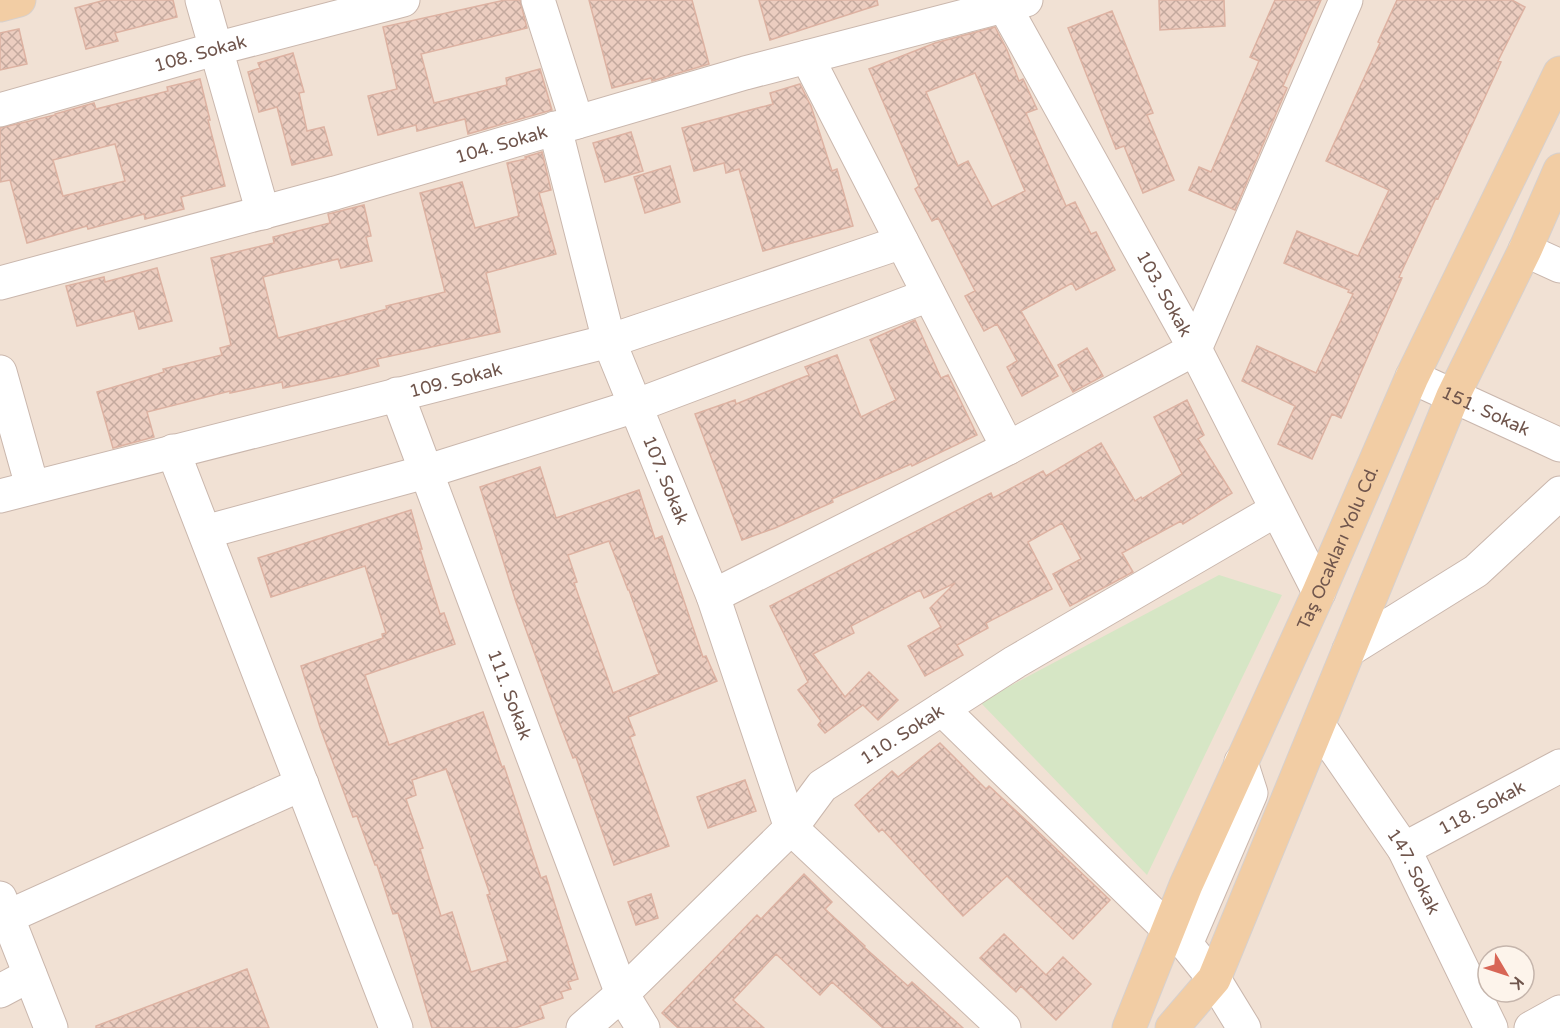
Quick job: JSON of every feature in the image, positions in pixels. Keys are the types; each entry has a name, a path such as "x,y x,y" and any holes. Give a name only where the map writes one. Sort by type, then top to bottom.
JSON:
{"main road":[{"path":"0,5 19,0"},
{"name":"Taş Ocakları Yolu Cd.","path":"1129,1028 1186,885 1412,377 1560,73"},
{"path":"1172,1028 1214,979 1453,396 1525,250 1560,170"}],"street":[{"path":"202,0 263,213"},
{"name":"108. Sokak","path":"0,110 215,49 403,0"},
{"name":"107. Sokak","path":"538,0 566,125 609,341 713,596 790,828"},
{"path":"713,596 1008,448 1195,349 1346,0"},
{"name":"104. Sokak","path":"0,283 335,193 745,73 1010,2"},
{"name":"103. Sokak","path":"1010,2 1195,349 1318,592"},
{"path":"807,57 1008,448"},
{"name":"109. Sokak","path":"0,496 609,341 902,242"},
{"path":"1525,250 1560,266"},
{"path":"205,532 425,472 635,406 929,295"},
{"path":"0,372 32,486"},
{"name":"151. Sokak","path":"1412,377 1560,445"},
{"name":"111. Sokak","path":"397,394 622,994 643,1028"},
{"path":"173,451 396,1028"},
{"path":"1349,650 1476,571 1560,493"},
{"name":"110. Sokak","path":"583,1028 622,994 790,828 822,786 1015,662 1276,510"},
{"path":"942,709 1168,929"},
{"name":"147. Sokak","path":"1319,726 1404,849 1491,1028"},
{"path":"1241,762 1251,793 1186,944 1214,979 1244,1028"},
{"name":"118. Sokak","path":"1404,849 1560,766"},
{"path":"51,1028 4,908 302,784"},
{"path":"790,828 1004,1028"},
{"path":"0,991 30,975"},
{"path":"1193,1028 1214,979"}],"shaded area":[{"path":"0,0 1560,0 1560,1028 0,1028"}],"green space":[{"path":"1219,575 1282,595 1147,875 980,702"}],"building":[{"path":"105,0 173,0 177,17 115,33 118,41 86,49 75,8"},
{"path":"505,0 520,0 527,28 421,54 434,103 507,85 506,78 540,69 552,110 468,134 465,119 417,131 416,125 378,135 368,96 397,89 383,27"},
{"path":"589,0 692,0 709,64 652,81 651,78 612,88"},
{"path":"759,0 877,0 878,5 770,40"},
{"path":"1159,0 1224,0 1225,26 1160,30"},
{"path":"1275,0 1321,0 1283,86 1287,88 1235,210 1189,190 1199,167 1211,172 1259,61 1250,57"},
{"path":"1397,0 1512,0 1525,7 1498,61 1501,62 1438,199 1436,198 1399,277 1402,278 1341,418 1332,414 1312,459 1278,444 1295,406 1242,381 1257,346 1316,373 1353,294 1348,292 1349,290 1284,263 1297,231 1358,256 1389,190 1326,161"},
{"path":"1112,11 1153,113 1147,115 1174,180 1143,193 1124,146 1116,149 1068,28"},
{"path":"995,27 1019,81 1023,79 1037,109 1026,113 1066,206 1075,202 1091,234 1096,232 1115,270 1076,290 1072,283 1021,311 1058,376 1022,396 1007,367 1017,361 997,324 984,331 965,296 975,291 938,218 932,221 915,189 919,186 869,69 935,43","holes":["975,73 1025,191 992,207 968,161 958,166 926,92"]},
{"path":"19,29 27,64 0,70 0,33"},
{"path":"293,53 304,92 299,93 307,131 324,127 332,155 292,165 277,107 259,112 248,72 260,68 258,63"},
{"path":"200,79 225,186 181,197 184,209 145,219 144,214 88,229 87,226 27,243 10,180 0,182 0,128 94,103 96,109 168,91 167,87","holes":["115,144 125,181 63,196 53,160"]},
{"path":"800,84 811,106 832,171 837,169 853,226 763,251 739,169 726,173 724,163 694,171 682,128 773,104 770,93"},
{"path":"631,132 643,171 605,182 593,143"},
{"path":"542,152 551,190 539,193 556,254 486,273 500,332 377,359 379,366 344,375 283,388 282,382 230,393 230,391 147,412 154,437 113,448 97,392 164,372 163,369 222,355 220,348 231,345 211,258 274,243 273,237 330,223 328,214 364,205 371,236 366,237 372,261 341,268 338,259 263,277 278,338 387,309 386,306 445,292 420,193 462,182 475,228 519,216 507,163 526,159 525,157"},
{"path":"670,166 680,202 645,213 634,177"},
{"path":"157,268 172,321 139,329 134,311 77,326 66,286 104,277 105,282"},
{"path":"915,320 941,378 948,375 977,435 912,466 911,464 832,499 833,502 775,528 742,540 695,414 735,400 736,404 809,375 805,367 837,355 861,417 896,400 870,340"},
{"path":"1087,348 1103,376 1073,392 1058,365"},
{"path":"1187,400 1204,435 1198,439 1232,493 1183,524 1181,521 1122,553 1133,572 1070,606 1053,574 1081,559 1062,523 1028,542 1052,589 986,623 988,628 957,645 963,655 925,676 908,646 941,627 930,608 955,583 924,598 920,590 851,626 854,633 813,654 845,697 869,672 898,700 878,720 863,705 825,733 818,725 821,721 798,690 808,682 770,606 991,493 993,498 1043,471 1046,476 1101,443 1135,501 1141,497 1142,499 1182,474 1154,417"},
{"path":"540,467 556,518 639,490 655,539 662,536 703,657 706,656 717,681 628,717 635,735 630,737 669,846 614,865 576,757 573,758 516,602 480,487","holes":["609,541 659,674 613,693 574,583 577,582 568,555"]},
{"path":"411,510 422,549 420,549 440,614 444,613 455,644 365,675 389,745 483,712 502,767 504,766 541,878 546,876 578,979 568,982 571,989 561,992 563,998 540,1006 544,1018 515,1028 432,1028 398,913 393,914 377,865 375,865 357,816 353,817 320,727 301,666 383,638 382,634 386,633 365,566 271,597 258,558","holes":["446,769 490,894 487,895 508,961 471,972 452,912 441,916 420,849 423,848 406,799 416,795 412,780"]},
{"path":"940,743 986,789 989,786 1110,900 1073,939 1007,876 963,916 882,829 879,832 855,805 892,771 898,777"},
{"path":"745,780 756,811 708,828 697,797"},
{"path":"804,874 832,902 825,909 864,947 908,986 912,982 963,1028 883,1028 832,982 820,995 776,954 733,1000 764,1028 678,1028 662,1013 757,915 761,919"},
{"path":"651,894 658,918 636,925 628,902"},
{"path":"1004,934 1046,975 1063,957 1091,984 1056,1020 1021,986 1016,992 980,958"},
{"path":"247,969 269,1028 96,1028 96,1026"}]}
